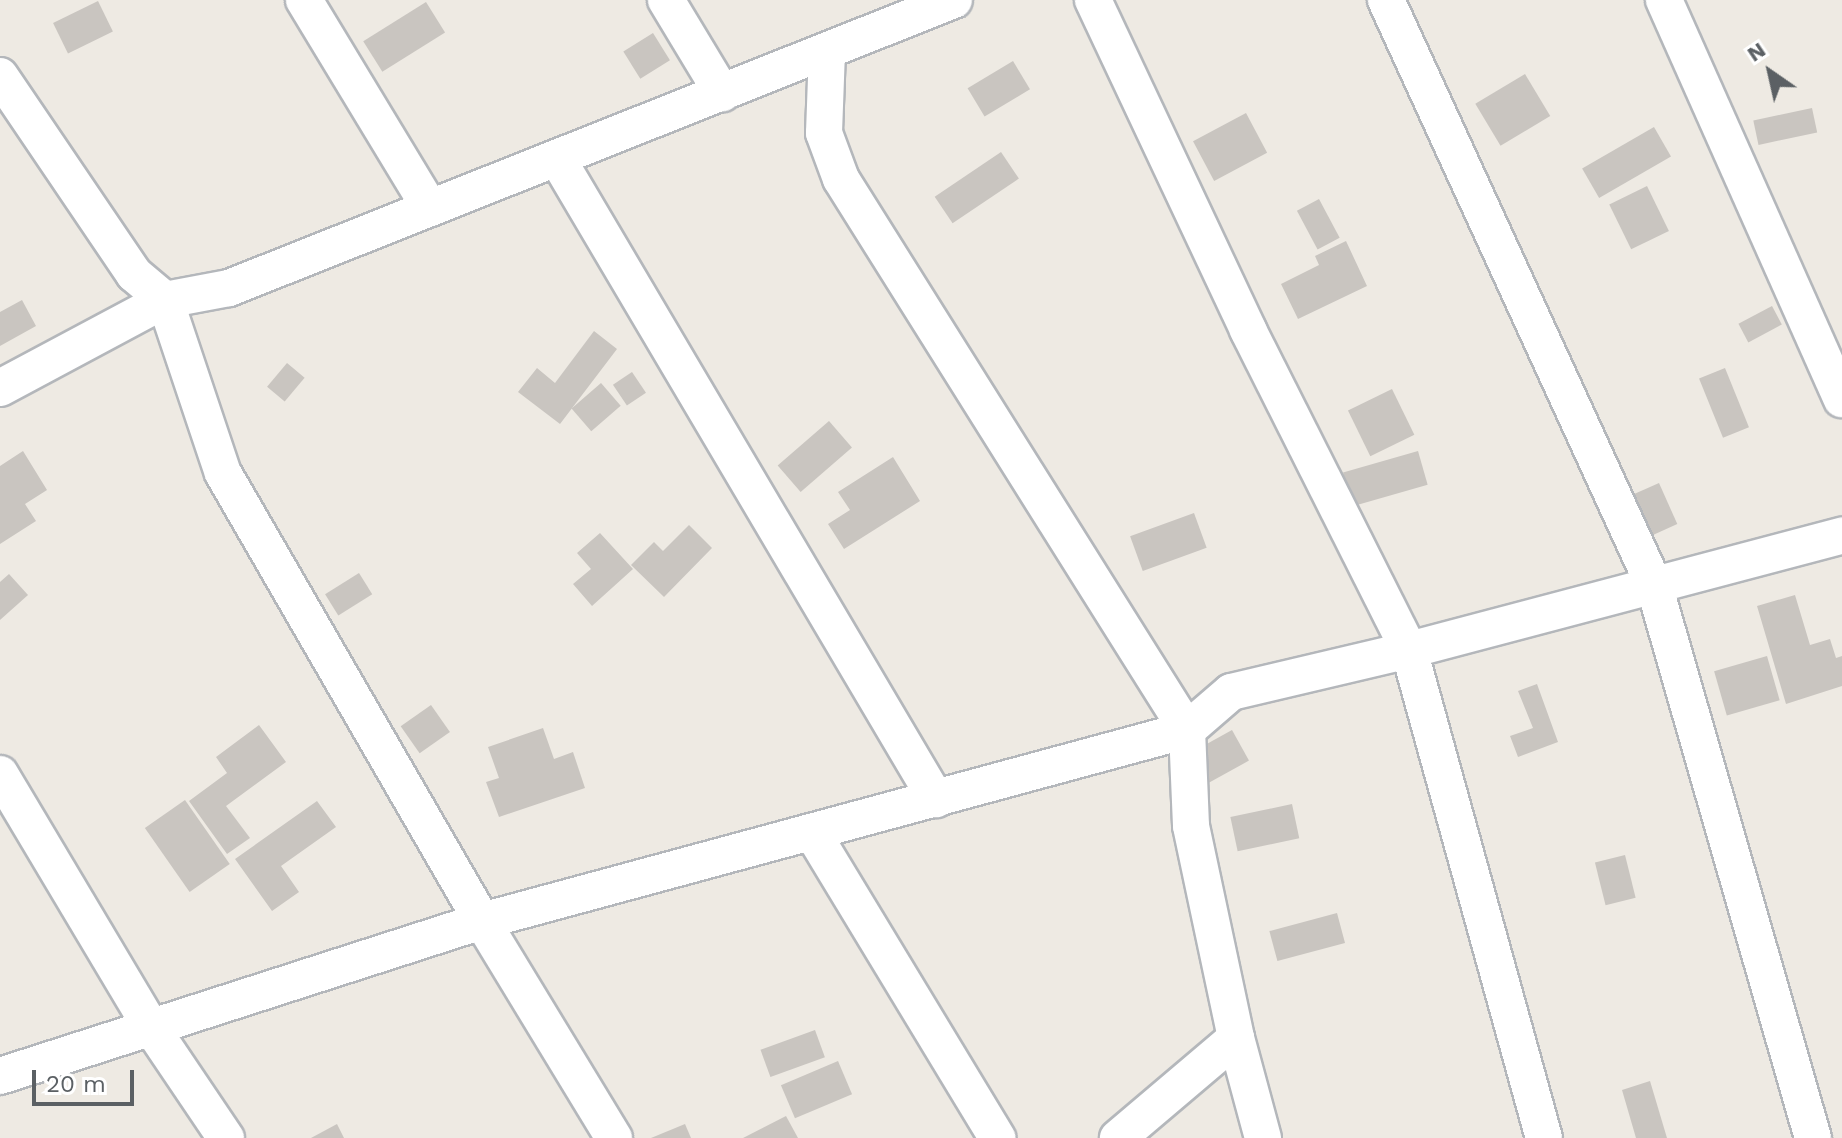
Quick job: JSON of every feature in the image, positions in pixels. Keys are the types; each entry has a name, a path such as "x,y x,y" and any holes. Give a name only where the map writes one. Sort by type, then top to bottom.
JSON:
{"street":[{"path":"304,0 430,208"},
{"path":"666,0 722,93"},
{"path":"0,388 165,300 229,288 954,0"},
{"path":"1093,0 1248,330 1409,650 1544,1138"},
{"path":"1386,0 1654,585 1813,1138"},
{"path":"1664,0 1842,399"},
{"path":"827,51 824,133 841,179 1187,730 1191,826 1236,1038 1263,1138"},
{"path":"0,76 134,274 165,300 223,473 482,921 614,1138"},
{"path":"557,158 936,799"},
{"path":"0,1076 482,921 1187,730 1231,692 1409,650 1842,536"},
{"path":"0,774 151,1027 226,1138"},
{"path":"812,832 997,1138"},
{"path":"1118,1138 1236,1038"}],"building":[{"path":"98,1 113,32 68,53 53,23"},
{"path":"426,2 445,33 382,72 363,41"},
{"path":"653,33 670,60 640,79 623,52"},
{"path":"1013,61 1030,89 985,117 968,88"},
{"path":"1525,74 1550,116 1501,146 1475,104"},
{"path":"1812,108 1817,132 1759,145 1753,120"},
{"path":"1246,113 1267,153 1214,181 1193,141"},
{"path":"1654,127 1671,156 1599,198 1582,168"},
{"path":"1001,152 1019,179 953,223 935,197"},
{"path":"1647,186 1669,231 1631,249 1609,204"},
{"path":"1319,199 1340,238 1318,250 1297,211"},
{"path":"1346,241 1367,286 1298,319 1281,284 1319,265 1315,256"},
{"path":"22,300 36,326 0,346 0,312"},
{"path":"1772,306 1782,325 1748,342 1738,324"},
{"path":"594,331 617,349 560,424 518,392 537,368 555,383"},
{"path":"287,363 305,378 285,402 267,387"},
{"path":"1725,368 1749,427 1723,438 1699,378"},
{"path":"632,372 646,393 627,406 613,385"},
{"path":"601,383 621,406 591,431 572,409"},
{"path":"1392,389 1414,435 1370,456 1348,410"},
{"path":"829,421 852,447 801,492 778,466"},
{"path":"23,451 47,490 25,504 36,521 0,544 0,466"},
{"path":"1418,451 1428,485 1353,506 1343,472"},
{"path":"893,457 920,501 844,549 828,524 850,510 838,492"},
{"path":"1659,483 1677,524 1651,536 1633,495"},
{"path":"1194,513 1207,548 1143,571 1130,536"},
{"path":"689,525 712,548 664,597 631,565 654,542 663,551"},
{"path":"600,533 633,569 592,606 573,584 591,569 577,553"},
{"path":"359,573 372,594 338,615 325,594"},
{"path":"9,574 28,595 0,620 0,582"},
{"path":"1795,595 1810,645 1830,639 1836,658 1842,656 1842,686 1786,704 1757,606"},
{"path":"1767,656 1780,700 1727,715 1714,671"},
{"path":"1537,684 1558,742 1518,757 1510,736 1533,728 1518,691"},
{"path":"431,705 450,732 420,753 401,726"},
{"path":"259,725 286,762 226,806 250,838 227,854 189,801 227,773 216,757"},
{"path":"543,728 554,759 573,752 585,788 499,817 486,782 499,778 488,747"},
{"path":"1232,730 1249,761 1206,784 1189,754"},
{"path":"185,800 230,864 190,892 145,828"},
{"path":"317,801 336,827 281,866 299,892 272,911 235,859"},
{"path":"1292,804 1299,838 1238,851 1230,817"},
{"path":"1625,855 1636,898 1606,905 1595,862"},
{"path":"1337,913 1345,943 1277,961 1269,931"},
{"path":"815,1030 825,1057 770,1077 760,1050"},
{"path":"838,1061 852,1094 795,1118 781,1085"},
{"path":"1650,1081 1667,1138 1636,1138 1622,1090"},
{"path":"786,1116 798,1138 743,1138"},
{"path":"337,1124 344,1138 311,1138"},
{"path":"685,1124 691,1138 651,1138"}]}
